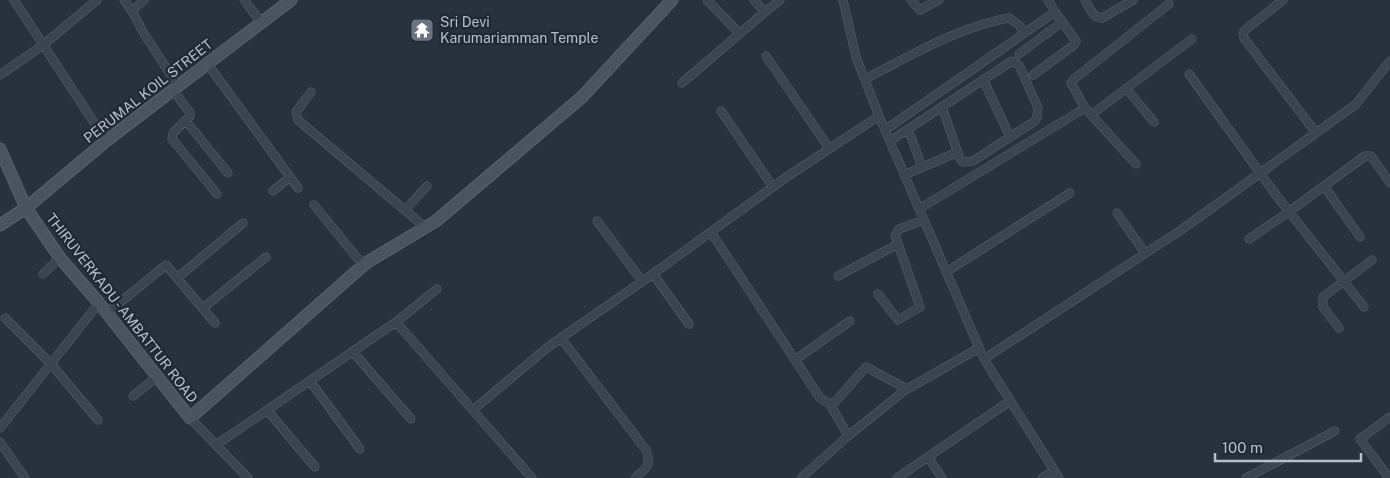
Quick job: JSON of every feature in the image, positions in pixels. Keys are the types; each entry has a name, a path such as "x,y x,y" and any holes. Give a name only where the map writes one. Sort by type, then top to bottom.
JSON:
{"main road":[{"name":"PERUMAL KOIL STREET","path":"26,208 106,141 291,0"},
{"name":"THIRUVERKADU - AMBATTUR ROAD","path":"0,225 26,208 60,258 99,303 190,418 363,265 436,221 582,97 672,0"},
{"path":"0,149 26,208"}],"street":[{"path":"14,0 106,141"},
{"path":"0,75 43,45 97,0"},
{"path":"124,0 190,113 186,121 173,133 172,139 217,194"},
{"path":"132,11 144,0"},
{"path":"244,0 261,22"},
{"path":"707,0 740,34"},
{"path":"754,0 765,12"},
{"path":"682,83 780,0"},
{"path":"843,0 856,57 879,116 979,348 984,359 1059,478"},
{"path":"912,0 920,10 939,0"},
{"path":"1085,0 1094,16 1102,18 1133,0"},
{"path":"1283,0 1245,30 1243,34 1244,38 1316,134"},
{"path":"1033,75 1074,45 1076,41 1055,12 1051,1"},
{"path":"1136,164 1085,108 1072,88 1071,83 1169,4"},
{"path":"885,130 1055,12"},
{"path":"865,79 965,30 996,21 1009,18 1019,25 1025,33"},
{"path":"1019,54 1062,22"},
{"path":"1091,115 1192,39"},
{"path":"766,56 829,148"},
{"path":"890,141 942,106 983,79 1012,61 1019,65 1038,112 1035,121 968,162 963,162 942,106"},
{"path":"984,359 1181,230 1356,105 1390,61"},
{"path":"207,63 298,188"},
{"path":"1189,74 1261,173 1364,307"},
{"path":"983,79 1010,137"},
{"path":"1126,88 1154,122"},
{"path":"311,92 296,112 298,120 426,228"},
{"path":"919,208 1085,108"},
{"path":"721,112 773,187"},
{"path":"472,410 561,338 773,187 879,116"},
{"path":"186,121 228,173"},
{"path":"908,129 922,167"},
{"path":"904,175 958,152"},
{"path":"1248,239 1368,156 1371,156 1390,183"},
{"path":"273,191 290,178"},
{"path":"405,210 427,186"},
{"path":"1324,186 1360,237"},
{"path":"946,272 1070,193"},
{"path":"314,205 363,265"},
{"path":"1117,213 1145,253"},
{"path":"878,294 898,320 920,307 896,235 897,231 924,220"},
{"path":"597,221 642,281"},
{"path":"177,278 243,223"},
{"path":"710,232 817,394 830,404 848,436"},
{"path":"838,276 898,244"},
{"path":"203,308 266,257"},
{"path":"43,274 60,258"},
{"path":"1339,328 1323,307 1323,297 1372,260"},
{"path":"107,313 163,266 168,266 215,322"},
{"path":"653,274 689,324"},
{"path":"216,445 396,322 438,289"},
{"path":"0,428 99,303"},
{"path":"5,318 51,364 98,420"},
{"path":"795,360 850,321"},
{"path":"396,322 531,478"},
{"path":"561,338 646,450 649,459 647,466 635,478"},
{"path":"801,478 848,436 907,388 979,348"},
{"path":"352,352 411,419"},
{"path":"830,404 840,398 866,367 907,388"},
{"path":"133,396 158,376"},
{"path":"310,381 360,449"},
{"path":"897,478 1010,401"},
{"path":"267,410 315,467"},
{"path":"1389,478 1360,439 1390,417"},
{"path":"190,418 248,478"},
{"path":"1246,478 1335,431"},
{"path":"0,442 25,478"},
{"path":"928,456 942,478"},
{"path":"1042,478 1054,470"}],"place":[{"name":"Sri Devi Karumariamman Temple","path":"422,30"}]}
